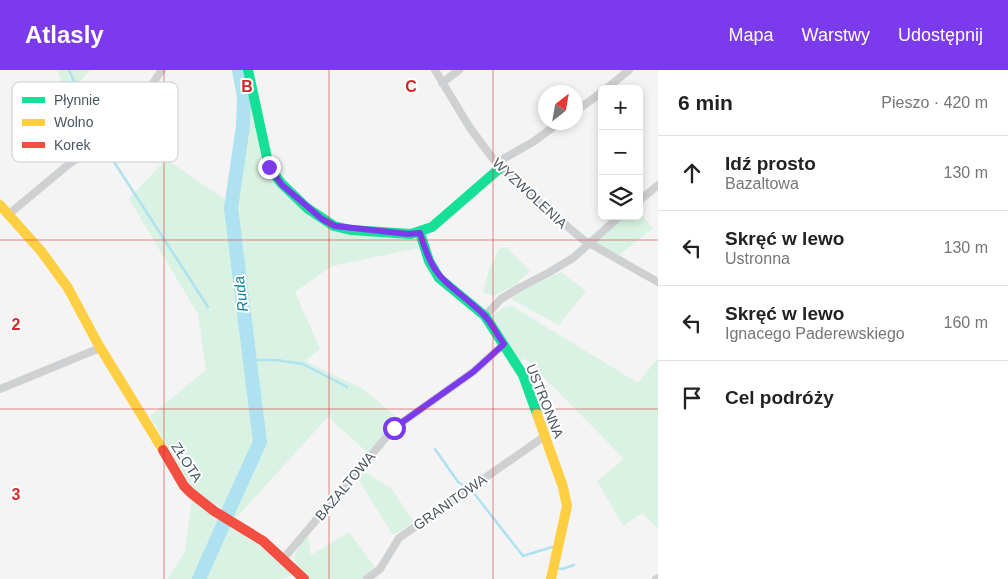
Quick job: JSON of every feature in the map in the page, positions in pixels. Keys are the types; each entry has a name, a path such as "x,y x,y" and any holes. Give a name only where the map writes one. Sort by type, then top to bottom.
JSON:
{"street":[{"path":"154,82 162,70"},
{"path":"248,70 269,167 282,185 322,219 335,226 381,232 420,233 432,227 498,166 549,130"},
{"name":"WYZWOLENIA","path":"435,70 470,128 498,166 542,206 588,243 658,282"},
{"path":"442,83 459,70"},
{"path":"611,85 629,70"},
{"path":"583,106 598,95"},
{"path":"9,214 72,162"},
{"path":"643,197 658,185"},
{"name":"ZŁOTA","path":"0,205 60,274 87,318 101,350 106,354 184,486 197,500 249,532 284,558 304,579"},
{"path":"485,316 501,299 573,258 615,220"},
{"name":"USTRONNA","path":"420,233 429,261 439,278 485,316 523,375 568,506 552,565 551,579"},
{"name":"BAZALTOWA","path":"284,558 394,428 473,372 504,344"},
{"path":"0,389 95,350 101,350"},
{"name":"GRANITOWA","path":"367,579 380,569 399,538 545,436"}],"green space":[{"path":"57,70 90,70 80,82 62,82"},
{"path":"237,70 244,70 261,156 266,169 329,229 417,237 418,248 332,266 295,292 320,349 305,361 363,389 398,418 368,453 328,417 236,518 191,488 150,416 206,370 198,314 129,199 163,162 170,162 227,201 239,128"},
{"path":"643,217 653,228 619,255 593,242 620,220 643,220"},
{"path":"506,247 530,271 515,285 494,296 483,292 489,269 499,249"},
{"path":"561,272 586,291 559,325 511,299 521,291"},
{"path":"512,306 638,383 658,358 658,529 642,513 623,526 597,481 624,459 525,358 521,362 508,347 491,317 503,308"},
{"path":"361,470 391,488 414,522 393,535 358,479 352,482"},
{"path":"192,500 261,547 294,574 283,579 168,579 185,551"},
{"path":"349,532 376,569 363,579 308,579 295,562 295,557 308,535 311,555"}],"waterway":[{"path":"69,70 74,82"},
{"name":"Ruda","path":"228,512 260,442 231,208 243,126 244,97 239,70"},
{"path":"114,162 208,307"},
{"path":"249,360 276,360 303,364 347,387"},
{"path":"435,449 458,482 466,487"},
{"path":"473,492 523,556 552,547"},
{"name":"Ruda","path":"199,579 224,523"},
{"path":"557,568 562,569 574,565"}],"traffic: fast":[{"path":"248,70 269,167 281,183 307,208 334,226 351,230 411,234 432,227 500,168"},
{"path":"420,233 429,261 439,278 485,316 523,375 537,414"}],"traffic: slow":[{"path":"0,205 41,251 68,288 98,344 163,450"},
{"path":"537,414 563,487 567,506 551,579"}],"traffic: jam":[{"path":"163,450 184,486 191,493 214,511 263,541 304,579"}],"route":[{"path":"269,167 282,185 322,219 335,226 345,229 408,234 420,233 429,261 439,278 485,316 504,344 473,372 394,428"}]}
